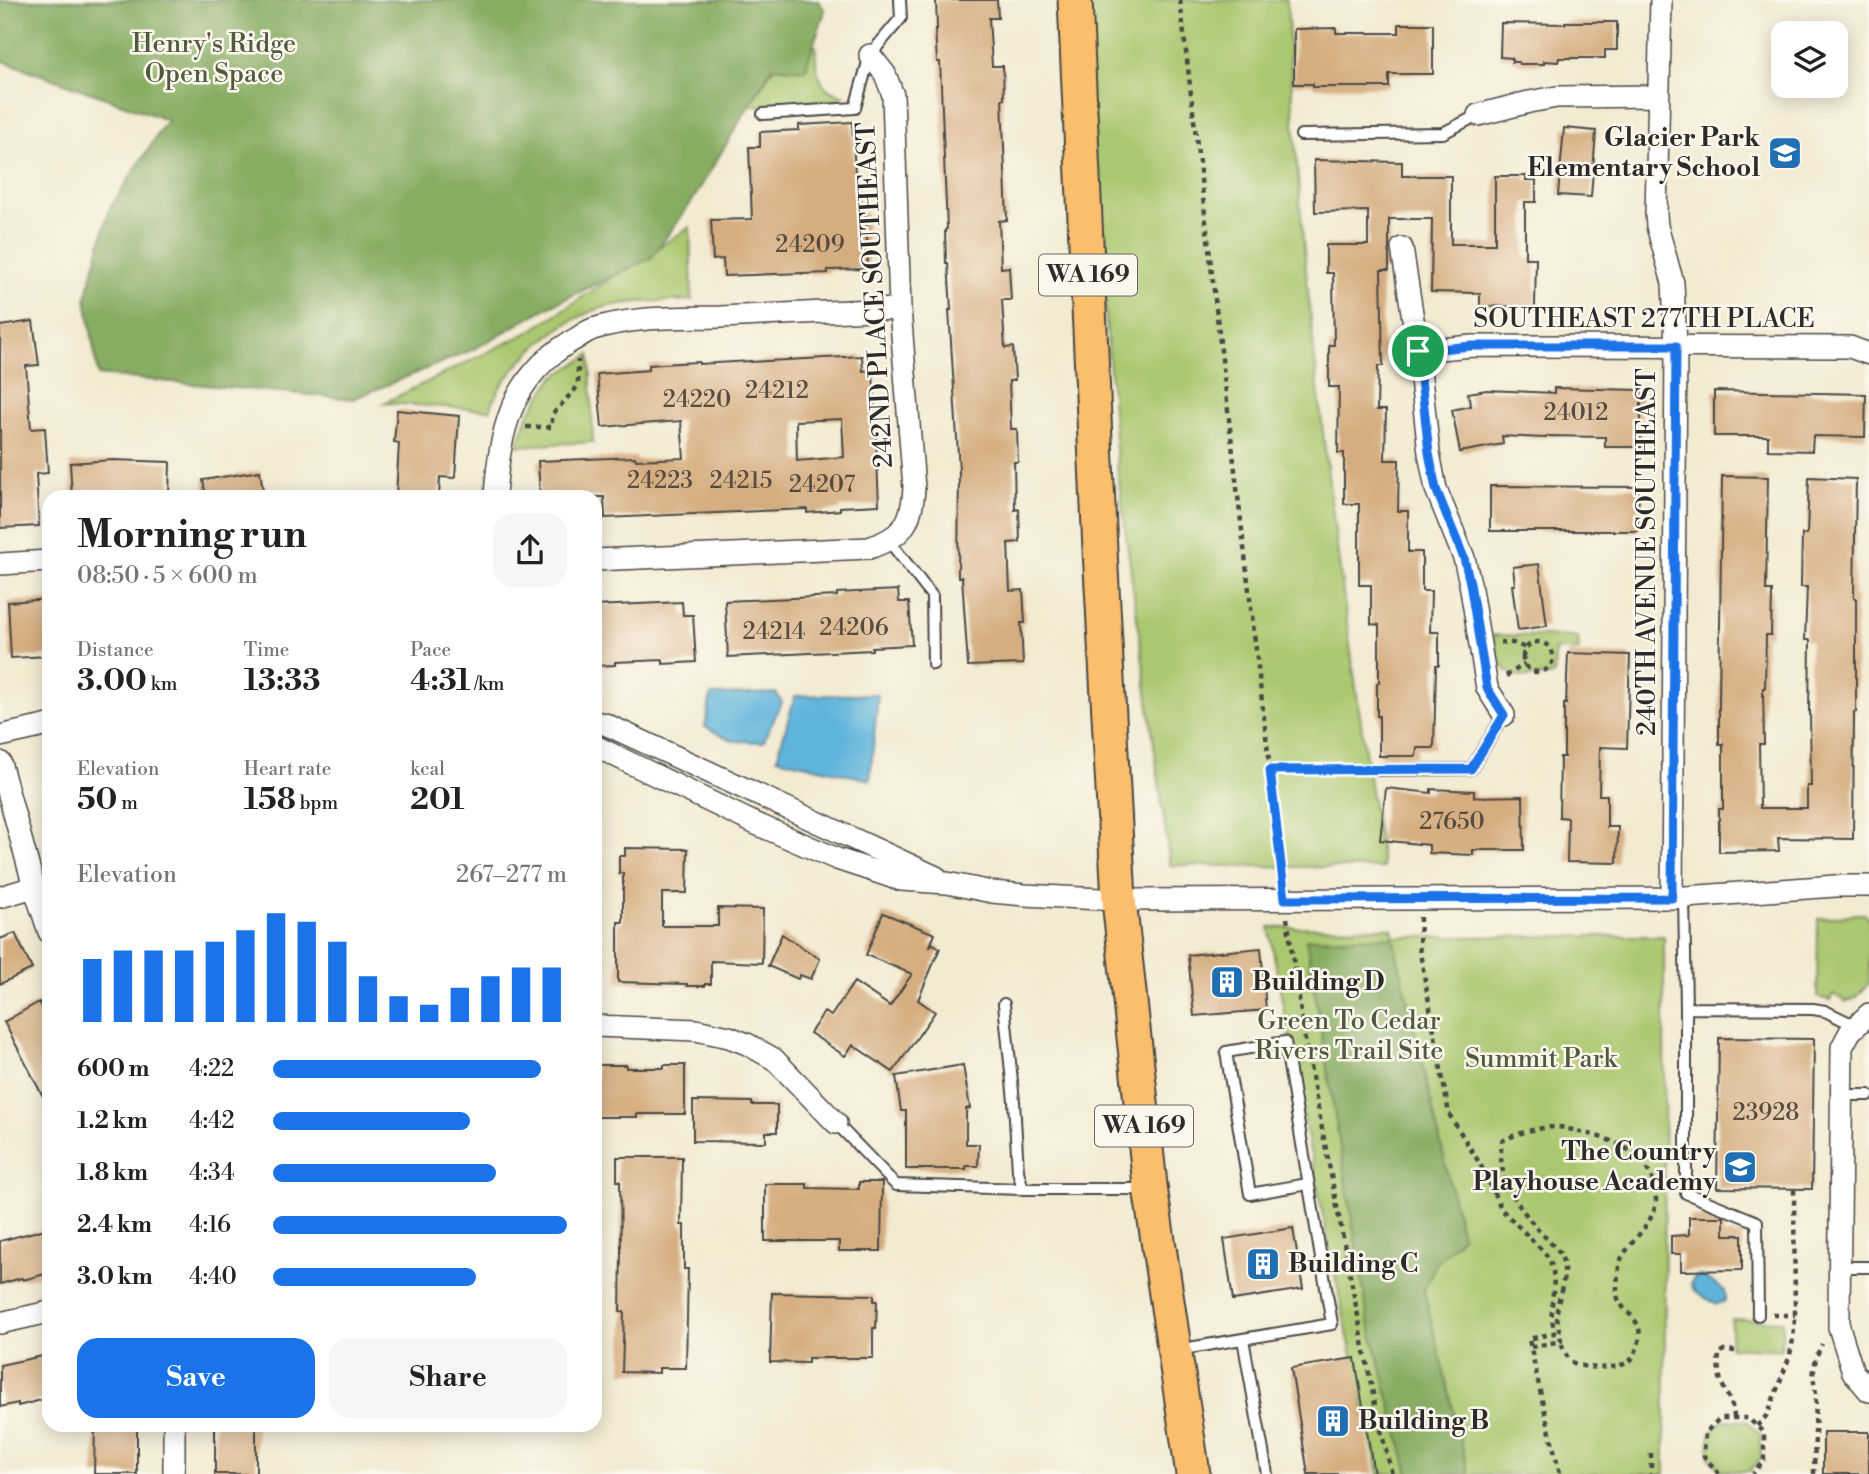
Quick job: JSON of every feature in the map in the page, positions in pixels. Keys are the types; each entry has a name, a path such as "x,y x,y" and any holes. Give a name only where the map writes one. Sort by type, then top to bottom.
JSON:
{"main road":[{"name":"WA 169","path":"1075,0 1119,900 1150,1189 1193,1474"}],"street":[{"name":"240TH AVENUE SOUTHEAST","path":"1661,0 1656,214 1673,283 1676,346 1678,897"},
{"name":"242ND PLACE SOUTHEAST","path":"870,55 885,74 893,95 900,309 914,488 913,505 908,520 893,538"},
{"path":"1478,115 1558,97 1658,96"},
{"path":"1402,248 1436,489 1464,558 1487,688 1504,715"},
{"path":"496,490 504,427 515,401 529,379 555,351 590,330 634,320 900,309"},
{"name":"SOUTHEAST 277TH PLACE","path":"1418,351 1472,346 1850,347 1869,354"},
{"path":"602,560 869,548 893,538"},
{"path":"0,564 42,561"},
{"path":"602,723 947,883"},
{"path":"0,736 42,727"},
{"path":"602,748 754,823 836,859 901,880 947,883 992,892 1119,900 1678,897 1869,886"},
{"path":"0,762 42,911"},
{"path":"0,897 34,887"},
{"path":"1863,1020 1850,1032 1842,1047 1839,1327 1853,1372 1869,1391"},
{"path":"602,1026 696,1030 747,1044 774,1059 836,1124"},
{"path":"0,1323 42,1314"},
{"path":"174,1432 174,1474"}],"lane":[{"path":"763,114 855,108 870,55 901,19 900,0"},
{"path":"1301,135 1443,133 1478,115"},
{"path":"893,538 932,596 933,664"},
{"path":"1378,770 1471,769 1504,715"},
{"path":"1678,897 1686,1008 1686,1193 1757,1222 1758,1315"},
{"path":"1004,1004 1018,1171 1023,1189"},
{"path":"1686,1008 1813,1009 1863,1020"},
{"path":"1175,1351 1332,1324 1285,1042 1226,1052 1250,1194 1308,1184"},
{"path":"1841,1095 1869,1095"},
{"path":"836,1124 895,1185 1150,1189"},
{"path":"1839,1267 1869,1268"},
{"path":"1243,1339 1267,1474"}],"path":[{"path":"1180,0 1285,899 1308,1053 1377,1415 1392,1474"},
{"path":"504,427 552,427 552,415 578,386 577,338"},
{"path":"1538,642 1548,646 1553,657 1549,667 1538,672 1528,668 1523,657 1527,646 1538,642"},
{"path":"1270,770 1378,770"},
{"path":"1420,898 1419,947 1449,1114 1480,1164 1502,1210 1545,1252 1553,1267 1554,1333 1530,1339 1560,1474"},
{"path":"1554,1127 1602,1137 1627,1148 1649,1173 1656,1199 1648,1222 1620,1261 1617,1295 1640,1330 1632,1360 1628,1364 1592,1368 1573,1363 1564,1353 1561,1341 1558,1313 1564,1280 1563,1259 1520,1209 1504,1175 1500,1154 1503,1141 1516,1134 1554,1127"},
{"path":"1757,1426 1768,1413 1789,1358 1795,1315 1794,1189"},
{"path":"1758,1315 1795,1315"},
{"path":"1814,1474 1816,1393 1813,1377 1816,1357 1824,1340 1826,1326 1839,1327"},
{"path":"1531,1347 1561,1341"},
{"path":"1734,1418 1734,1408 1724,1388 1718,1365 1719,1353 1724,1350 1735,1351"},
{"path":"1719,1474 1704,1456 1705,1433 1720,1418 1748,1418 1764,1433 1764,1460 1753,1474"},
{"path":"1651,1453 1651,1474"}],"green space":[{"name":"Henry's Ridge Open Space","path":"0,0 818,0 825,11 805,70 772,67 693,200 651,258 550,306 474,349 353,399 98,375 86,298 109,210 167,120 0,60"},
{"path":"1085,0 1287,0 1300,208 1319,396 1348,632 1383,868 1170,865 1118,475 1094,166"},
{"path":"816,46 816,64 821,80 830,90 845,96 832,101 749,106 786,48"},
{"path":"690,227 692,300 611,305 571,321 545,339 521,361 499,389 490,410 384,403 529,332"},
{"path":"590,355 593,442 517,446 529,413 554,377"},
{"path":"1493,635 1578,637 1579,650 1555,650 1554,675 1519,676 1505,669 1496,650"},
{"path":"1865,914 1869,918 1869,983 1856,998 1846,1002 1833,994 1830,1000 1817,997 1818,919"},
{"name":"Summit Park","path":"1269,927 1392,928 1394,937 1664,936 1665,1474 1379,1474 1320,1201"},
{"name":"Green To Cedar Rivers Trail Site","path":"1393,937 1462,1236 1435,1265 1424,1291 1469,1474 1409,1474 1368,1319 1306,939"},
{"path":"1732,1319 1783,1321 1781,1350 1730,1347"},
{"path":"1723,1420 1747,1421 1761,1436 1761,1458 1750,1471 1721,1471 1709,1456 1710,1434"}],"water":[{"path":"776,693 782,702 763,742 733,741 705,727 711,695"},
{"path":"878,694 870,780 777,758 795,696"},
{"path":"1698,1276 1703,1276 1725,1291 1725,1301 1718,1304 1698,1294 1691,1283"}],"building":[{"path":"936,0 997,0 998,18 989,18 992,66 1003,66 1007,220 999,221 1001,268 1009,267 1011,300 1002,300 1005,348 1013,347 1015,380 1009,381 1011,429 1017,429 1018,462 1014,462 1015,510 1019,509 1020,542 1008,543 1010,591 1023,590 1023,664 968,666 962,577 958,577 959,470 946,263 947,229 940,62 937,62 935,29"},
{"path":"1617,22 1617,50 1605,50 1605,58 1559,58 1558,62 1544,61 1544,64 1519,64 1512,62 1512,58 1500,57 1501,23"},
{"path":"1399,24 1433,24 1433,74 1389,74 1389,87 1313,87 1313,84 1294,84 1294,29 1336,28 1336,33 1399,33"},
{"path":"852,122 860,214 866,213 868,269 724,276 723,259 713,260 711,220 752,219 749,147 760,147 760,132 799,130 799,125"},
{"path":"1564,128 1596,131 1591,197 1558,195"},
{"path":"1314,160 1402,162 1402,176 1451,176 1451,244 1495,244 1495,176 1526,176 1526,180 1536,180 1536,202 1525,202 1525,258 1536,258 1535,307 1480,306 1480,293 1431,292 1432,219 1389,219 1389,270 1381,270 1383,366 1378,366 1377,410 1386,410 1385,460 1399,460 1398,511 1408,511 1408,552 1422,552 1422,591 1431,591 1430,632 1439,632 1434,748 1417,748 1416,756 1379,756 1379,625 1371,624 1371,585 1359,585 1359,504 1344,504 1344,453 1338,453 1339,387 1329,387 1329,345 1334,345 1333,273 1326,273 1326,245 1368,245 1368,211 1315,212"},
{"path":"33,321 39,365 26,366 31,429 45,428 48,473 36,474 39,526 0,528 0,326"},
{"path":"862,356 863,371 873,370 879,505 840,507 840,510 807,513 807,509 605,518 602,490 540,490 538,461 684,458 681,421 602,427 597,374 649,370 649,365","holes":["842,419 844,457 797,461 796,421"]},
{"path":"1554,388 1641,390 1641,447 1605,447 1605,437 1502,436 1503,444 1460,452 1452,410 1471,406 1468,393 1487,390 1554,393"},
{"path":"1714,391 1866,394 1865,437 1813,436 1812,451 1768,450 1768,436 1714,436"},
{"path":"397,410 459,416 455,478 440,477 439,490 396,490 399,443 394,442"},
{"path":"113,460 170,462 169,490 72,490 70,463"},
{"path":"260,471 263,490 205,490 203,480"},
{"path":"1722,476 1768,477 1766,591 1772,591 1771,635 1766,635 1764,744 1759,744 1760,808 1807,808 1807,786 1811,786 1810,640 1805,640 1807,587 1801,587 1802,534 1807,534 1809,477 1856,479 1853,839 1778,838 1779,851 1719,852 1719,809 1723,809 1723,744 1719,744"},
{"path":"1490,486 1639,487 1638,531 1490,531"},
{"path":"1539,564 1547,626 1518,630 1512,585 1515,585 1513,567"},
{"path":"898,590 899,602 909,602 912,645 872,647 872,650 728,657 725,601 837,596 837,593"},
{"path":"42,600 42,656 11,658 8,602"},
{"path":"682,602 683,615 693,615 696,662 663,664 663,660 615,662 615,665 602,666 602,606"},
{"path":"1568,653 1630,655 1627,748 1600,747 1599,795 1607,795 1607,827 1618,827 1617,863 1567,862 1568,818 1559,817 1560,757 1564,757"},
{"path":"1386,788 1431,793 1431,789 1474,791 1474,797 1523,796 1524,850 1473,850 1473,855 1429,853 1429,845 1380,840"},
{"path":"625,848 688,849 687,893 662,893 662,926 718,926 718,908 763,909 762,963 711,961 711,984 705,986 618,982 618,922 623,922 623,873 619,873 619,856 625,856"},
{"path":"883,913 935,934 930,946 933,944 940,948 918,1000 935,1012 893,1072 853,1045 845,1056 810,1033 824,1012 831,1016 854,982 890,1006 912,974 866,955"},
{"path":"15,933 32,969 0,984 0,939"},
{"path":"782,934 820,959 811,979 800,975 798,979 768,966"},
{"name":"Building D","path":"1261,948 1266,1010 1194,1016 1188,955"},
{"path":"39,1002 42,1007 42,1095 4,1022"},
{"path":"1719,1038 1814,1039 1812,1189 1717,1188"},
{"path":"602,1065 664,1068 664,1065 685,1065 685,1114 637,1114 637,1117 602,1117"},
{"path":"963,1065 970,1108 966,1109 966,1144 979,1144 978,1166 966,1166 966,1169 906,1169 906,1111 901,1111 896,1076"},
{"path":"693,1101 777,1105 777,1132 766,1132 766,1142 693,1141"},
{"path":"617,1157 682,1157 681,1225 684,1225 684,1269 688,1269 686,1368 659,1368 659,1373 622,1372 624,1312 620,1312 620,1181 617,1181"},
{"path":"859,1182 882,1182 881,1251 839,1251 839,1241 765,1241 765,1184 807,1184 807,1188 859,1189"},
{"path":"1689,1217 1724,1217 1724,1235 1742,1235 1742,1270 1681,1271 1681,1254 1671,1254 1671,1236 1689,1235"},
{"name":"Building C","path":"1293,1228 1303,1289 1233,1300 1224,1239"},
{"path":"42,1230 42,1275 0,1284 0,1241"},
{"path":"772,1293 874,1295 874,1301 877,1301 876,1328 873,1328 873,1358 808,1358 808,1363 770,1362"},
{"path":"42,1356 42,1400 0,1407 0,1365"},
{"name":"Building B","path":"1355,1358 1374,1474 1308,1474 1291,1368"},
{"path":"95,1432 137,1432 137,1474 94,1474"},
{"path":"215,1432 256,1432 256,1474 215,1474"},
{"path":"1823,1432 1869,1432 1869,1474 1823,1474"}],"place":[{"name":"Glacier Park Elementary School","path":"1785,153"},
{"name":"Building D","path":"1227,982"},
{"name":"The Country Playhouse Academy","path":"1740,1167"},
{"name":"Building C","path":"1263,1264"},
{"name":"Building B","path":"1333,1421"}],"route":[{"path":"1472,346 1676,346 1672,898 1285,899 1270,770 1471,769 1504,715 1487,688 1464,558 1436,489 1429,453 1418,351 1472,346"}]}
